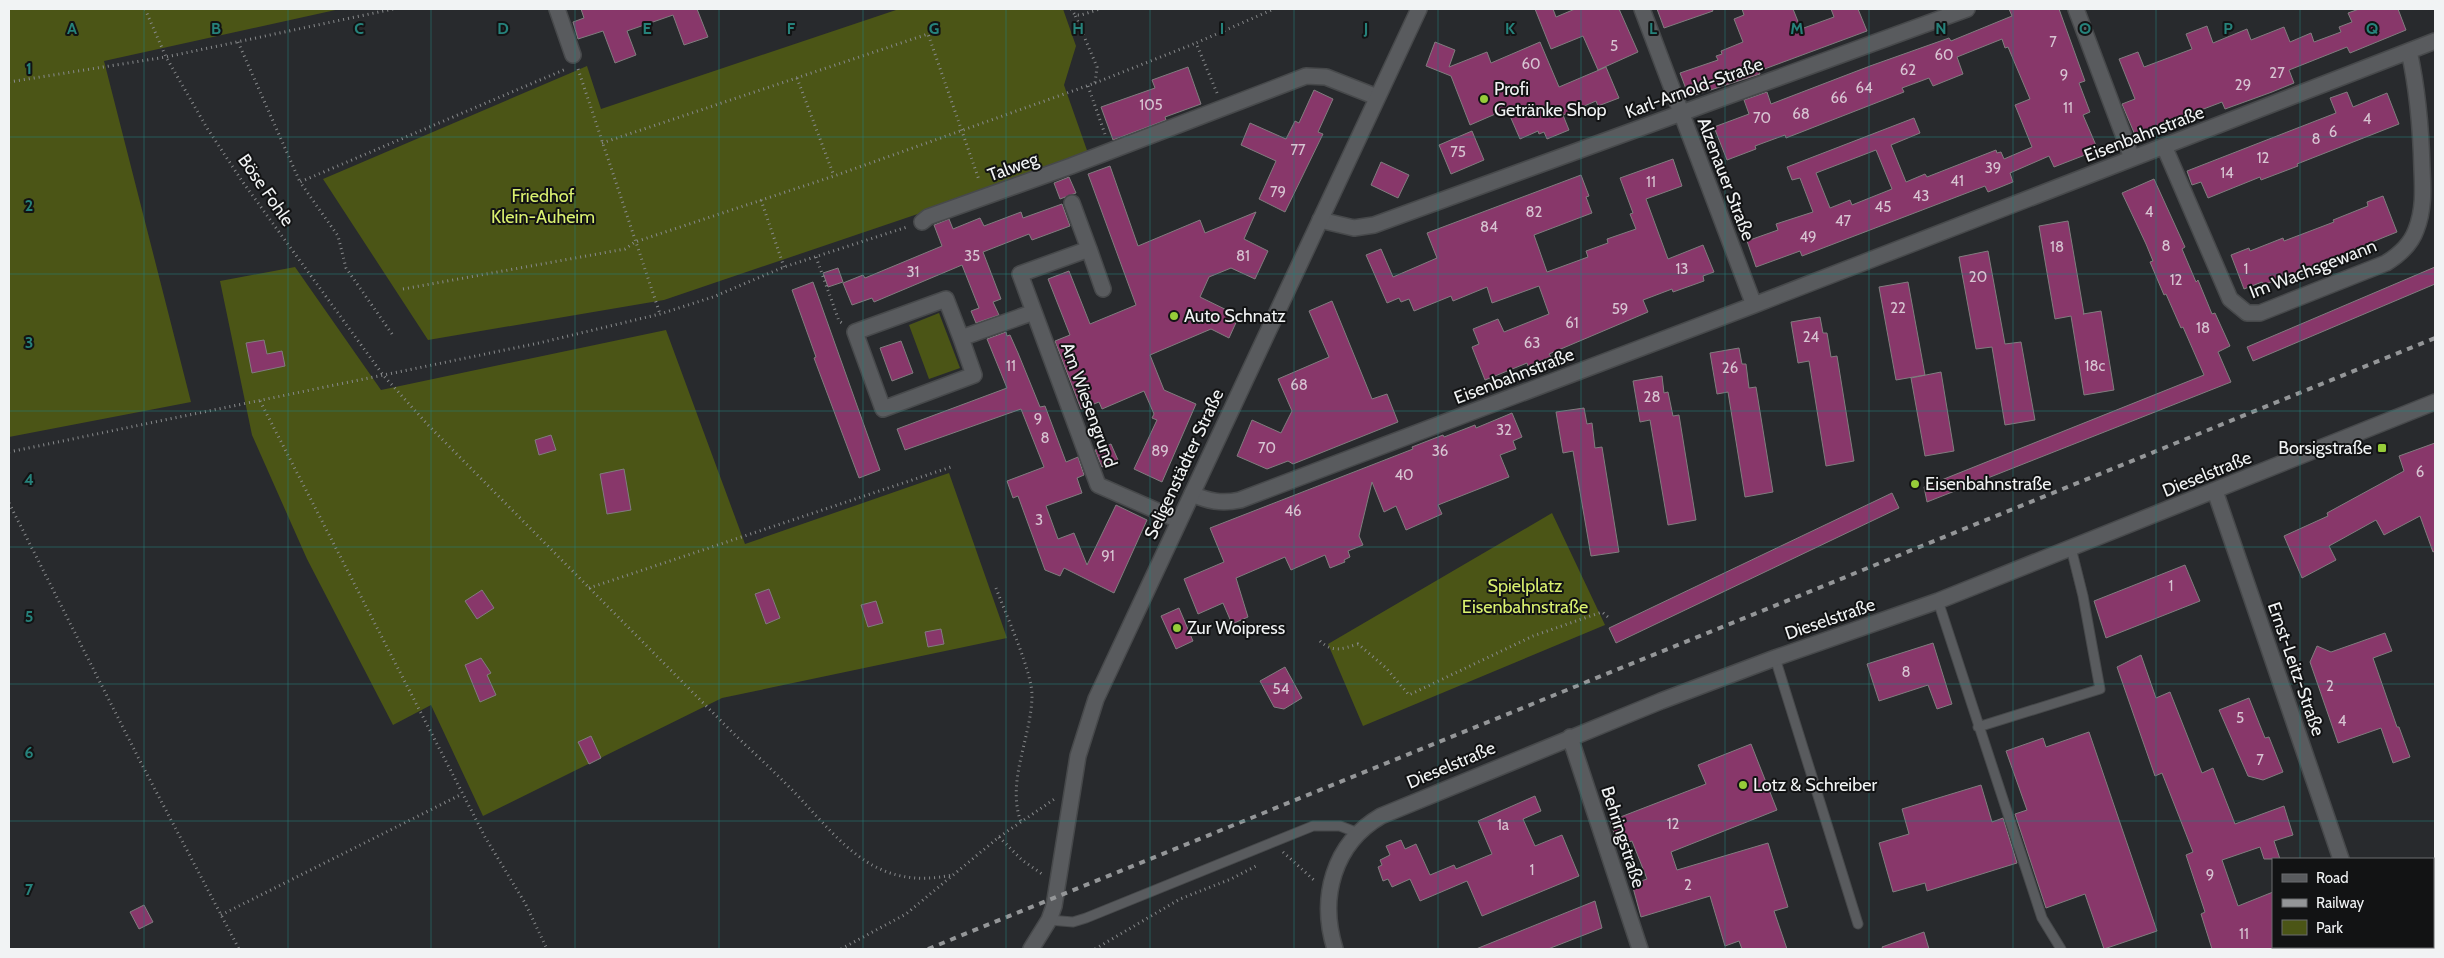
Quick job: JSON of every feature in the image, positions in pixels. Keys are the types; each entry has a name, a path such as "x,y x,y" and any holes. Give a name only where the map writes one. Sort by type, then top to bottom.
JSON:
{"street":[{"path":"557,9 574,60"},
{"name":"Seligenstädter Straße","path":"1031,949 1049,920 1059,883 1073,787 1083,737 1096,698 1419,9"},
{"name":"Alzenauer Straße","path":"1642,9 1754,306"},
{"name":"Karl-Arnold-Straße","path":"1320,220 1341,226 1365,228 1967,9"},
{"path":"2076,9 2132,158"},
{"name":"Eisenbahnstraße","path":"1192,494 1208,501 1219,503 1240,500 1754,306 2435,41"},
{"name":"Im Wachsgewann","path":"2164,146 2230,299 2247,313 2260,314 2386,263 2398,255 2412,240 2419,223 2423,201 2421,123 2409,51"},
{"name":"Talweg","path":"922,222 928,217 1072,166 1306,76 1326,77 1377,97"},
{"path":"1072,203 1104,289"},
{"name":"Am Wiesengrund","path":"1089,249 1020,274 1098,485 1178,520"},
{"path":"946,299 961,338 974,376 883,409 855,332 946,299"},
{"path":"961,338 1034,312"},
{"name":"Dieselstraße","path":"1335,949 1329,926 1328,894 1340,858 1358,833 1371,821 1389,812 1570,737 1775,658 1938,600 2435,402"},
{"name":"Ernst-Leitz-Straße","path":"2215,491 2341,858"},
{"name":"Behringstraße","path":"1570,737 1640,949"}],"lane":[{"path":"1978,727 2100,689 2071,548"},
{"path":"1938,600 2042,918 2061,949"},
{"path":"1775,658 1858,924"},
{"path":"1049,920 1073,922 1086,918 1299,830 1325,824 1340,826 1358,833"}],"path":[{"name":"Böse Fohle","path":"145,9 166,57 207,128 242,182 383,375 428,425 588,588 734,734 780,777 855,855 888,874 906,878 932,880 952,875"},
{"path":"9,82 166,57 393,9"},
{"path":"1071,9 1075,14 1097,67 1095,84"},
{"path":"1075,14 1081,15 1100,9"},
{"path":"403,289 625,249 635,242 834,176 1095,84 1196,44 1274,9"},
{"path":"602,142 928,34 979,180"},
{"path":"238,42 300,182 338,236 346,268 392,334"},
{"path":"1196,44 1223,108"},
{"path":"300,182 574,60 660,314"},
{"path":"797,78 834,176"},
{"path":"1088,86 1104,132"},
{"path":"762,200 784,267"},
{"path":"9,452 539,343 660,314 713,297 784,267 922,222"},
{"path":"816,257 839,321 855,332"},
{"path":"260,401 485,838 525,903 547,949"},
{"path":"588,588 951,467"},
{"path":"9,503 140,761 239,949"},
{"path":"996,588 1027,672 1032,695 1031,714 1016,788 1021,822"},
{"path":"1320,641 1328,648 1340,650 1358,644 1386,668 1409,695 1533,636 1602,612 1608,617"},
{"path":"842,949 906,914 999,837 1073,787"},
{"path":"221,915 462,794"},
{"path":"1274,856 1283,852 1294,840 1299,830"},
{"path":"999,837 1022,860 1048,878"},
{"path":"1267,844 1283,852 1328,894"},
{"path":"1095,949 1180,899 1232,879 1266,861"}],"green space":[{"path":"9,9 340,9 104,61 191,402 9,437"},
{"name":"Friedhof Klein-Auheim","path":"899,9 1063,9 1076,46 1064,85 1089,156 664,300 428,340 323,179 587,66 601,109"},
{"path":"295,267 381,390 666,330 745,544 949,473 1007,638 722,698 483,816 431,705 393,725 307,559 252,435 220,281"},
{"path":"939,313 960,368 929,379 909,325"},
{"name":"Spielplatz Eisenbahnstraße","path":"1552,513 1605,625 1363,726 1328,644"}],"building":[{"path":"581,9 697,9 708,37 684,45 673,15 627,31 636,55 615,63 603,31 578,39 573,22 584,18"},
{"path":"1535,9 1553,9 1556,17 1575,9 1619,9 1638,52 1598,70 1583,36 1551,49"},
{"path":"1657,9 1712,9 1713,11 1664,28"},
{"path":"1742,9 1793,9 1801,29 1834,17 1831,9 1858,9 1867,31 1759,71 1760,74 1689,97 1680,73 1718,60 1716,56 1722,54 1721,51 1743,42 1734,19 1744,15"},
{"path":"2009,9 2059,9 2085,81 2079,83 2090,112 2083,115 2098,150 2054,167 2049,156 2010,173 2013,182 1988,192 1985,186 1802,256 1800,251 1756,267 1747,241 1778,230 1776,224 1813,212 1800,178 1792,180 1787,167 1914,118 1920,133 1891,145 1906,182 1925,174 1927,177 1996,150 1997,153 2001,152 2004,159 2032,147 2015,105 2030,99 2008,47 2005,48 2002,39 1957,57 1963,74 1933,86 1929,78 1902,88 1904,92 1786,138 1785,135 1755,146 1756,149 1727,160 1714,127 1749,114 1744,100 1767,92 1771,104 1949,38 1951,41 2012,16","holes":["1876,150 1892,189 1852,205 1850,200 1830,208 1816,173"]},
{"path":"2359,9 2398,9 2406,30 2350,53 2347,47 2289,70 2294,83 2272,92 2225,109 2222,102 2135,135 2122,104 2135,99 2119,59 2138,52 2144,67 2192,49 2186,34 2207,26 2213,43 2247,29 2251,40 2284,27 2290,42 2311,33 2314,42 2341,32 2339,27 2352,22 2348,13"},
{"path":"1435,42 1455,50 1449,67 1487,52 1491,63 1540,42 1559,87 1606,67 1619,98 1598,106 1596,101 1563,115 1569,130 1547,139 1544,132 1539,134 1538,131 1520,139 1507,109 1470,125 1451,76 1426,66"},
{"path":"1188,67 1201,104 1165,117 1166,120 1113,140 1101,107 1155,88 1152,80"},
{"path":"1314,90 1333,99 1318,132 1323,134 1285,212 1259,199 1276,161 1241,145 1250,123 1286,139 1295,121 1299,123"},
{"path":"2347,92 2353,107 2387,93 2399,124 2297,164 2298,166 2261,180 2260,177 2208,198 2201,182 2192,185 2187,171 2336,113 2330,98"},
{"path":"1472,131 1484,160 1451,174 1439,145"},
{"path":"1673,159 1682,186 1646,199 1668,259 1703,245 1714,272 1703,276 1704,281 1673,292 1672,289 1643,300 1648,312 1549,354 1551,357 1528,366 1527,363 1485,380 1472,347 1479,344 1473,329 1498,319 1504,332 1549,314 1539,286 1492,303 1487,287 1453,301 1451,296 1414,311 1409,299 1401,302 1399,298 1387,303 1366,255 1381,249 1393,277 1437,258 1427,233 1581,175 1589,196 1586,197 1592,213 1534,235 1547,272 1588,257 1586,251 1608,243 1607,239 1636,229 1630,214 1633,213 1620,178"},
{"path":"1381,162 1409,175 1398,198 1371,185"},
{"path":"1110,166 1138,246 1200,220 1205,233 1256,212 1244,239 1268,251 1255,279 1231,268 1209,277 1200,297 1239,316 1229,338 1211,329 1150,355 1164,390 1196,404 1162,482 1134,469 1157,420 1152,418 1154,414 1144,391 1102,409 1099,402 1081,409 1055,341 1070,335 1048,279 1069,271 1090,324 1136,305 1088,174"},
{"path":"1069,177 1076,193 1060,199 1054,183"},
{"path":"2154,179 2185,247 2182,249 2196,282 2198,280 2212,314 2215,313 2230,346 2218,352 2231,382 1927,502 1924,487 2204,375 2183,327 2181,328 2166,294 2164,295 2150,262 2153,261 2146,244 2122,193"},
{"path":"2383,196 2397,232 2345,253 2347,257 2297,276 2296,273 2263,285 2262,282 2244,289 2231,255 2249,248 2250,251 2283,238 2284,241 2334,222 2333,220 2368,206 2367,202"},
{"path":"1062,204 1070,226 1032,240 1029,234 983,252 1001,299 993,302 999,315 976,323 971,311 979,308 962,265 874,302 872,298 852,305 843,283 863,275 865,278 942,246 934,225 949,219 953,229 980,218 984,226 1021,212 1023,218"},
{"path":"2068,221 2084,314 2101,311 2114,390 2084,395 2071,316 2055,319 2039,226"},
{"path":"1988,251 2005,344 2021,342 2035,420 2005,425 1992,347 1976,349 1959,257"},
{"path":"2435,267 2435,284 2253,361 2247,347"},
{"path":"838,268 843,282 828,287 823,273"},
{"path":"813,282 880,470 859,478 814,358 816,357 792,290"},
{"path":"1908,282 1925,375 1896,380 1879,287"},
{"path":"1332,301 1372,399 1387,394 1398,422 1293,464 1288,461 1267,469 1237,456 1252,420 1281,433 1292,411 1278,379 1329,357 1309,311"},
{"path":"1820,317 1823,333 1827,333 1831,357 1837,356 1854,461 1826,466 1809,361 1798,363 1791,322"},
{"path":"1006,332 1007,336 1010,335 1040,407 1045,406 1066,462 1078,457 1084,475 1077,478 1082,493 1046,506 1058,539 1074,533 1087,565 1116,505 1147,520 1114,593 1064,568 1060,576 1045,570 1018,496 1013,498 1007,481 1044,467 1021,409 905,450 897,429 1007,388 987,339"},
{"path":"264,340 267,354 282,351 285,366 252,373 246,343"},
{"path":"901,341 913,373 892,381 880,348"},
{"path":"1739,348 1742,364 1746,364 1749,388 1756,387 1773,492 1745,497 1728,392 1717,394 1710,353"},
{"path":"1941,372 1954,451 1925,456 1911,378"},
{"path":"1662,376 1664,393 1668,392 1673,416 1679,415 1696,520 1668,525 1650,420 1640,422 1633,381"},
{"path":"1584,408 1587,424 1592,423 1595,448 1602,447 1619,552 1591,556 1573,451 1563,453 1556,412"},
{"path":"1512,413 1522,437 1513,441 1516,449 1500,455 1509,477 1438,505 1442,514 1406,530 1396,506 1384,512 1372,482 1359,536 1363,545 1348,551 1350,557 1344,560 1345,562 1330,568 1325,555 1291,570 1285,557 1236,578 1248,617 1232,624 1223,603 1198,614 1184,579 1224,562 1210,528 1413,449 1412,447 1443,435 1444,437 1475,425 1476,428"},
{"path":"551,435 556,450 539,455 535,440"},
{"path":"2435,443 2435,551 2433,552 2420,516 2384,535 2376,520 2329,546 2336,560 2302,578 2284,536 2328,516 2327,513 2404,471 2399,456"},
{"path":"1111,444 1118,460 1102,467 1095,450"},
{"path":"624,469 631,510 607,514 600,474"},
{"path":"1892,493 1899,508 1616,643 1609,628"},
{"path":"2185,565 2200,601 2106,638 2094,601"},
{"path":"769,589 780,618 766,624 755,594"},
{"path":"482,590 494,608 477,619 465,601"},
{"path":"876,601 883,623 868,627 861,605"},
{"name":"Zur Woipress","path":"1179,608 1193,641 1176,649 1161,616"},
{"path":"941,629 944,644 928,647 925,632"},
{"path":"2385,633 2392,651 2373,658 2397,727 2399,727 2410,757 2393,763 2381,728 2338,743 2310,662 2317,646 2331,652"},
{"path":"1933,643 1952,704 1937,709 1928,685 1879,701 1867,664"},
{"path":"2141,655 2156,698 2170,692 2202,773 2213,768 2235,824 2284,806 2293,835 2274,841 2280,858 2264,859 2260,847 2222,860 2238,906 2272,892 2273,949 2212,949 2201,914 2205,912 2186,855 2193,852 2162,773 2155,776 2117,667"},
{"path":"481,658 491,673 487,675 496,695 480,702 465,665"},
{"path":"1285,667 1302,698 1284,709 1274,707 1260,681"},
{"path":"2249,698 2265,738 2269,737 2283,772 2263,780 2248,776 2219,710"},
{"path":"2089,732 2157,931 2104,949 2085,894 2046,908 2015,814 2027,810 2006,751 2043,738 2046,747"},
{"path":"591,736 601,758 589,764 578,742"},
{"path":"1751,744 1777,810 1671,852 1677,870 1768,843 1788,907 1774,911 1787,949 1742,949 1739,941 1725,946 1710,896 1641,917 1632,884 1647,879 1632,841 1618,845 1610,821 1706,784 1698,765"},
{"path":"1981,785 1992,822 2003,818 2017,863 1927,891 1925,883 1893,892 1879,843 1909,834 1902,809"},
{"path":"1535,796 1541,811 1523,819 1535,846 1562,835 1579,876 1482,916 1467,881 1420,901 1410,879 1392,887 1388,879 1383,881 1378,867 1382,865 1380,860 1390,855 1386,846 1401,840 1405,849 1416,844 1430,875 1454,865 1456,869 1492,854 1478,821"},
{"path":"1595,901 1602,928 1548,949 1476,949"},
{"path":"144,905 153,922 139,929 130,912"},
{"path":"1924,932 1929,949 1883,949 1882,947"}],"railway":[{"path":"928,949 2435,338"}],"place":[{"name":"Profi Getränke Shop","path":"1484,99"},
{"name":"Auto Schnatz","path":"1174,316"},
{"name":"Borsigstraße","path":"2382,448"},
{"name":"Eisenbahnstraße","path":"1915,484"},
{"name":"Zur Woipress","path":"1177,628"},
{"name":"Lotz & Schreiber","path":"1743,785"}]}
